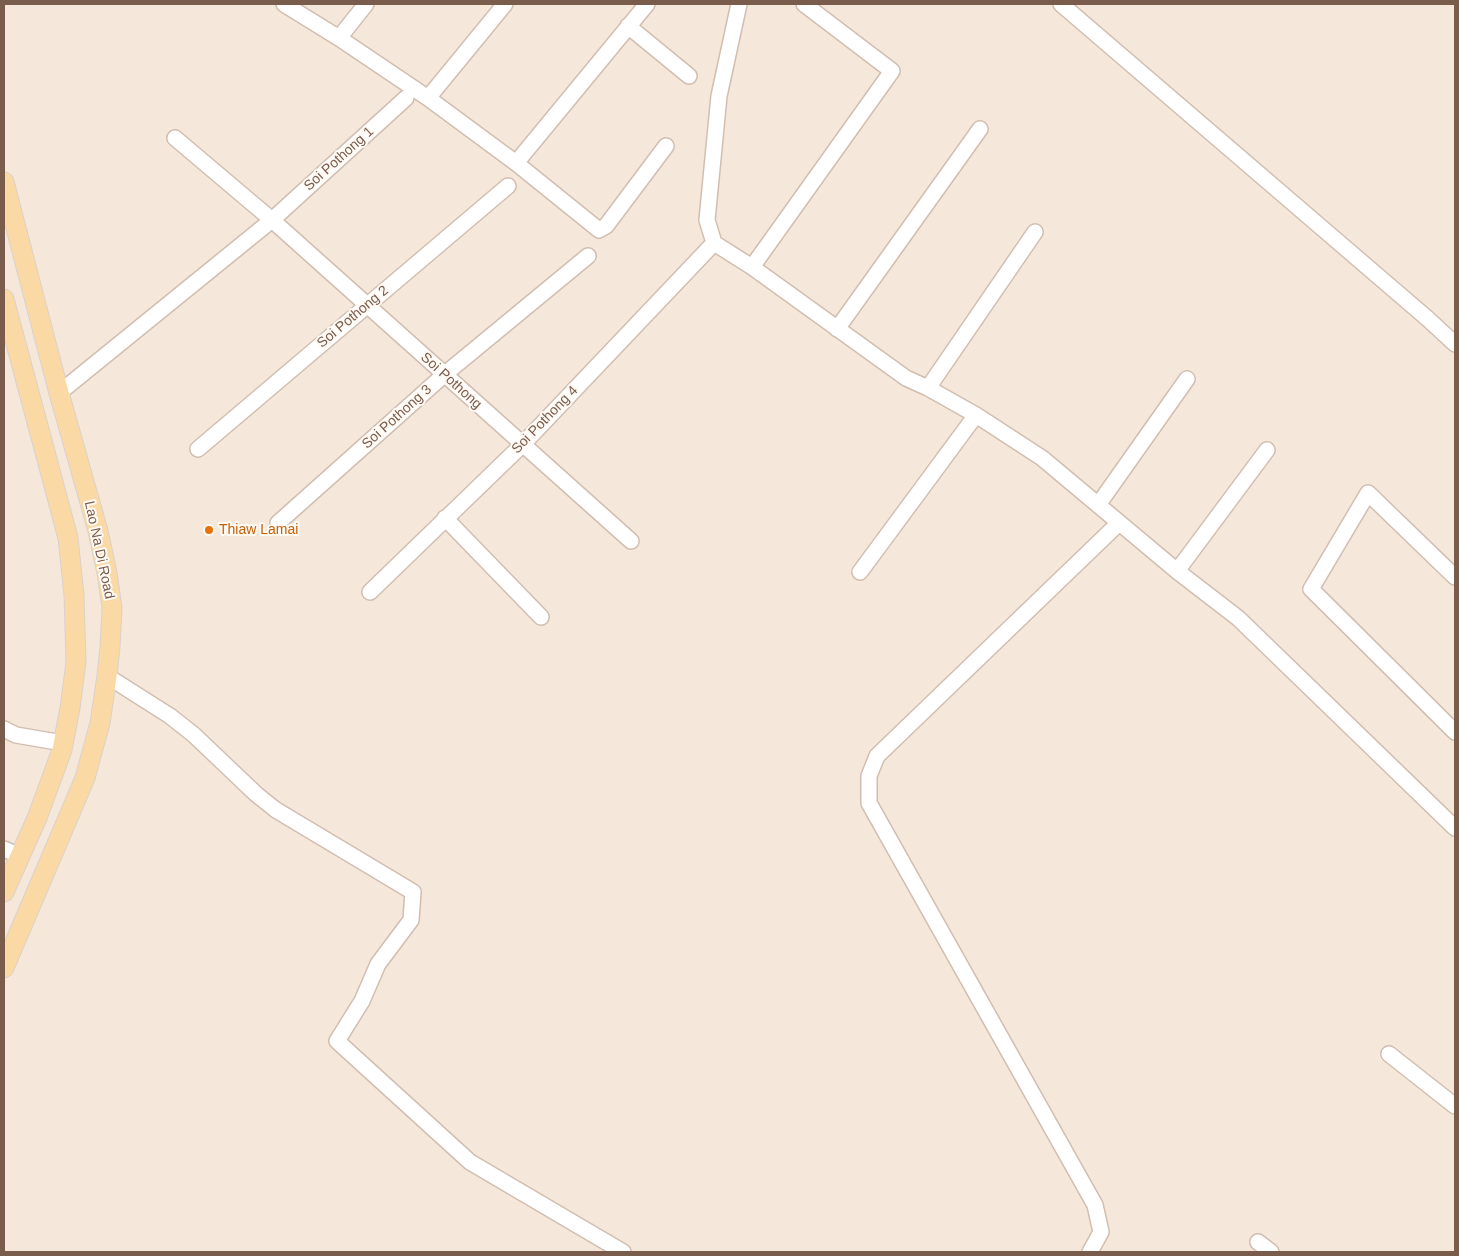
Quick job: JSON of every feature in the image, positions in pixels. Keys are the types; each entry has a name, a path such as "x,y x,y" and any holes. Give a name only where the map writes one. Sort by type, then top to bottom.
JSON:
{"main road":[{"name":"Lao Na Di Road","path":"4,182 59,394 98,531 112,608 107,676 100,723 85,778 4,968"},
{"name":"Lao Na Di Road","path":"4,299 68,538 74,595 76,662 63,743 38,818 12,853 4,892"}],"street":[{"path":"284,4 339,38 428,98 516,163 599,230 606,226 666,146"},
{"path":"339,38 366,4"},
{"path":"428,98 505,4"},
{"path":"516,163 647,4"},
{"path":"739,4 719,96 707,220 714,243 752,267 906,378 976,415 1042,458 1177,571 1238,618 1455,828"},
{"path":"752,267 892,71 804,4"},
{"path":"1061,4 1455,344"},
{"path":"628,26 689,76"},
{"name":"Soi Pothong 1","path":"272,220 406,98"},
{"path":"837,330 980,129"},
{"name":"Soi Pothong","path":"175,138 272,220 631,541"},
{"name":"Soi Pothong 2","path":"198,449 508,186"},
{"path":"59,394 272,220"},
{"path":"928,388 1035,232"},
{"name":"Soi Pothong 4","path":"370,592 523,444 714,243"},
{"name":"Soi Pothong 3","path":"278,523 445,374 588,256"},
{"path":"1098,505 1187,379"},
{"path":"860,572 976,415"},
{"path":"1177,571 1267,450"},
{"path":"1455,577 1368,493 1311,589 1455,732"},
{"path":"445,518 541,617"},
{"path":"1090,1252 1101,1232 1095,1205 869,803 869,776 877,756 1119,522"},
{"path":"107,676 170,716 194,735 256,794 276,810 412,892 411,920 378,964 362,1001 337,1041 470,1162 622,1252"},
{"path":"4,729 16,735 63,743"},
{"path":"1389,1054 1455,1106"},
{"path":"1258,1242 1271,1252"}],"shaded area":[{"path":"4,4 1455,4 1455,1252 4,1252"}],"place":[{"name":"Thiaw Lamai","path":"209,530"}]}
